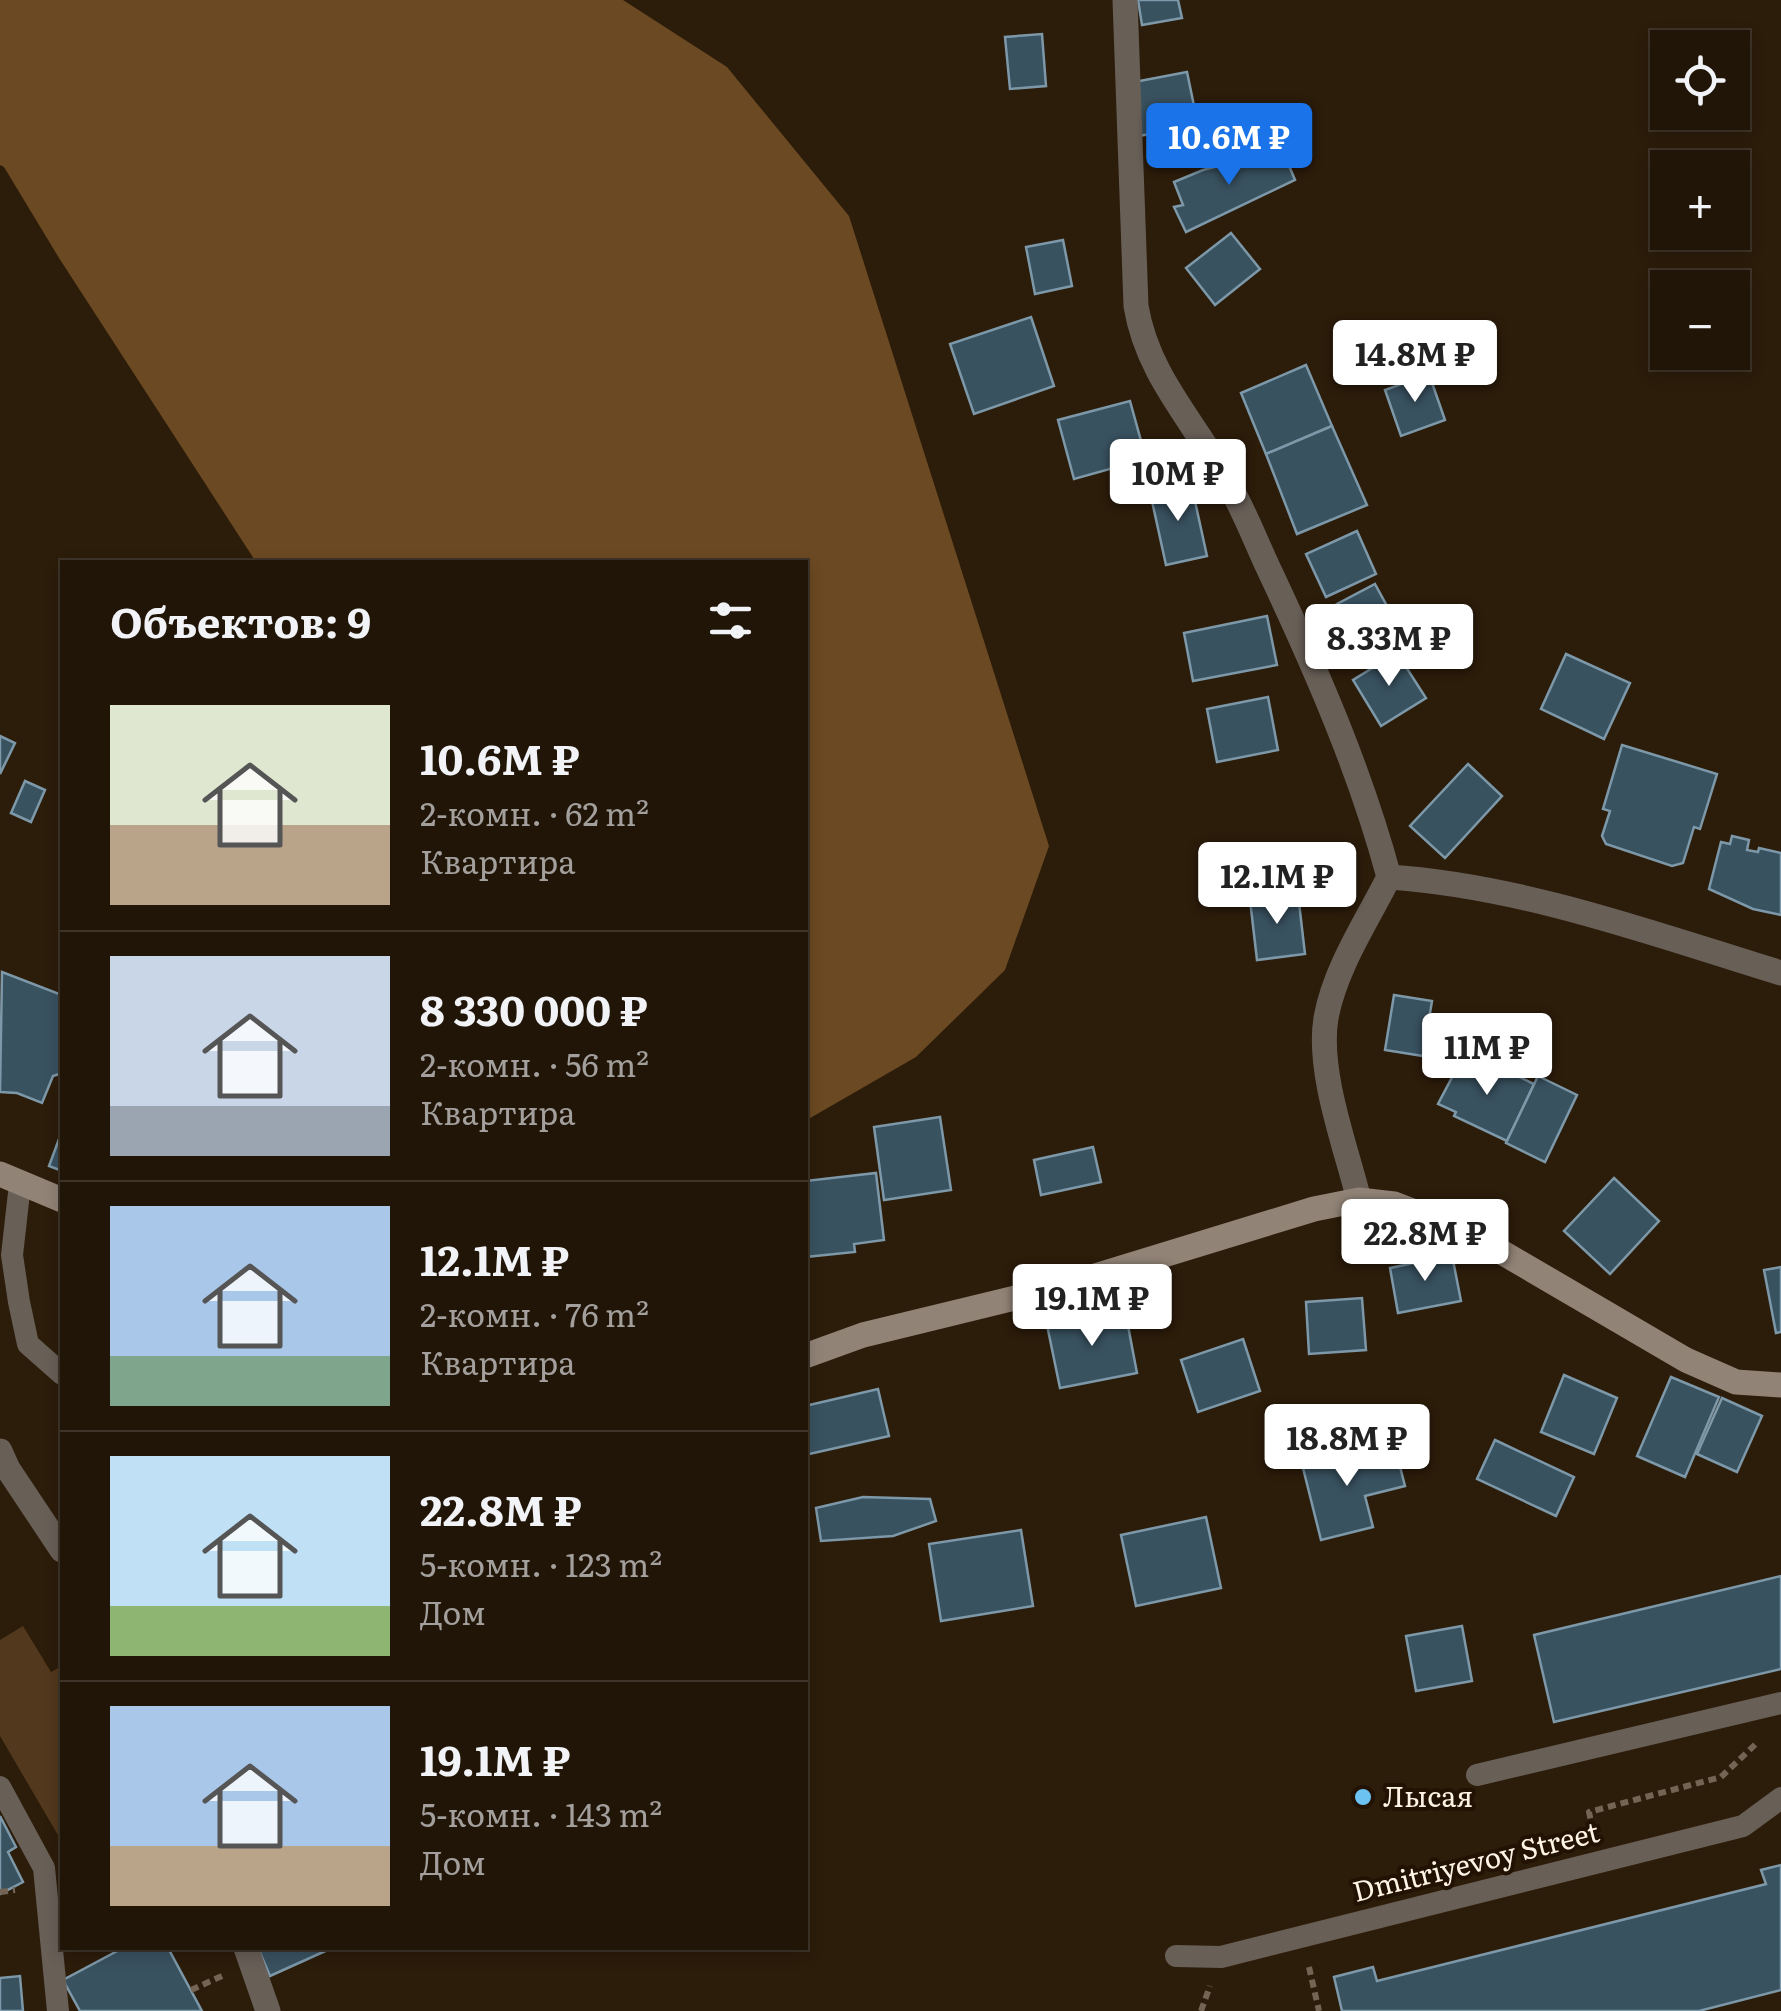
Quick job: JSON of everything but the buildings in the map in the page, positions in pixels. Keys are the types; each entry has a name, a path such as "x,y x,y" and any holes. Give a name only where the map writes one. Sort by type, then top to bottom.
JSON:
{"street":[{"path":"1126,0 1136,306 1141,335 1164,386 1224,475 1300,635 1370,807 1389,877 1337,981 1326,1020 1326,1058 1359,1200"},
{"path":"1389,877 1426,879 1556,906 1781,973"},
{"path":"10,1179 60,1199"},
{"path":"808,1355 863,1334 1056,1288 1314,1209 1359,1200 1394,1204 1469,1233 1686,1360 1719,1375 1736,1382 1781,1385"},
{"path":"0,1451 60,1547"},
{"path":"247,1950 268,2011"}],"lane":[{"path":"10,1179 12,1255 28,1344 60,1372"},
{"path":"1477,1775 1781,1703"},
{"path":"0,1787 44,1868 58,2011"},
{"name":"Dmitriyevoy Street","path":"1176,1956 1221,1957 1743,1826 1781,1798"}],"path":[{"path":"1589,1812 1721,1777 1769,1732"},
{"path":"1302,1937 1319,2011"}],"shaded area":[{"path":"0,0 623,0 727,67 849,216 1049,846 1005,970 916,1057 808,1119 808,560 255,560 0,165"},
{"path":"23,1626 51,1672 60,1667 60,1839 0,1736 0,1640"}],"place":[{"name":"Лысая","path":"1363,1797"}]}
